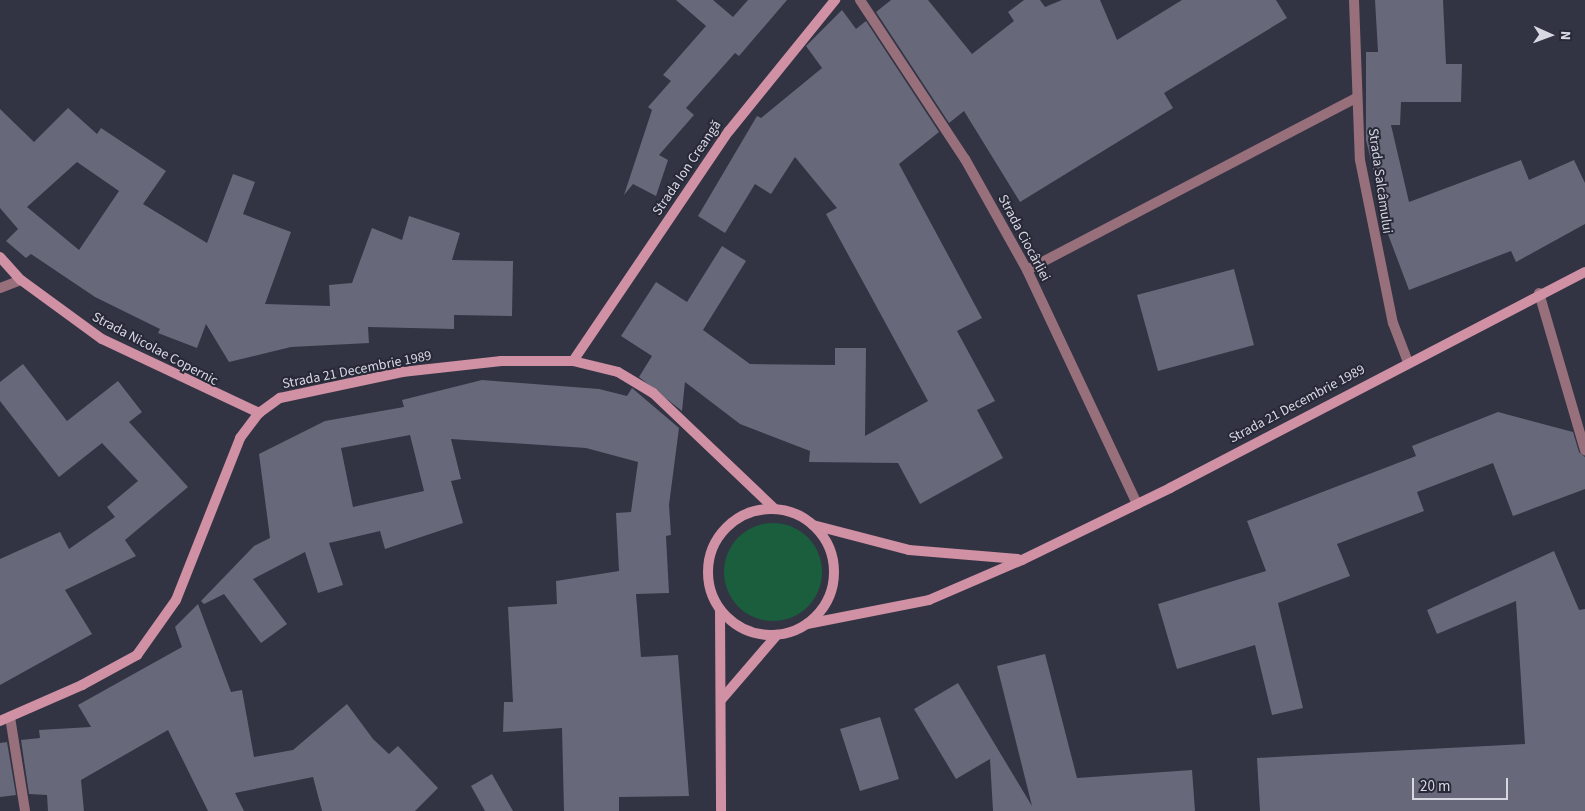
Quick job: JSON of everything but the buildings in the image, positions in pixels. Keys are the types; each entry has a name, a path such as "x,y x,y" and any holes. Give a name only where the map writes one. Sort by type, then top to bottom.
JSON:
{"main road":[{"name":"Strada Ion Creangă","path":"574,361 729,130 835,0"},
{"name":"Strada Nicolae Copernic","path":"0,257 21,280 102,339 259,414"},
{"name":"Strada 21 Decembrie 1989","path":"807,624 929,600 1022,560 1137,504 1539,293 1585,272"},
{"name":"Strada 21 Decembrie 1989","path":"5,719 82,686 137,655 176,600 240,438 259,414 280,398 402,372 501,361 574,361 618,372 653,393 775,509"},
{"path":"721,811 720,610 708,571 721,533 736,520 775,509 795,514 813,525 910,550 1022,560"},
{"path":"720,610 745,630 777,635 807,624 830,594 834,576 825,540 813,525"},
{"path":"721,700 777,635"}],"street":[{"name":"Strada Ciocârliei","path":"860,0 965,159 1027,270 1137,504"},
{"name":"Strada Salcâmului","path":"1354,0 1356,98 1360,160 1377,252 1393,323 1408,362"},
{"path":"1027,270 1356,98"},
{"path":"0,288 21,280"},
{"path":"1539,293 1585,450"},
{"path":"5,719 25,811"}],"green space":[{"path":"773,523 792,527 808,537 818,553 822,572 818,591 808,607 792,617 773,621 754,617 738,607 728,591 724,572 728,553 738,537 754,527"}]}
